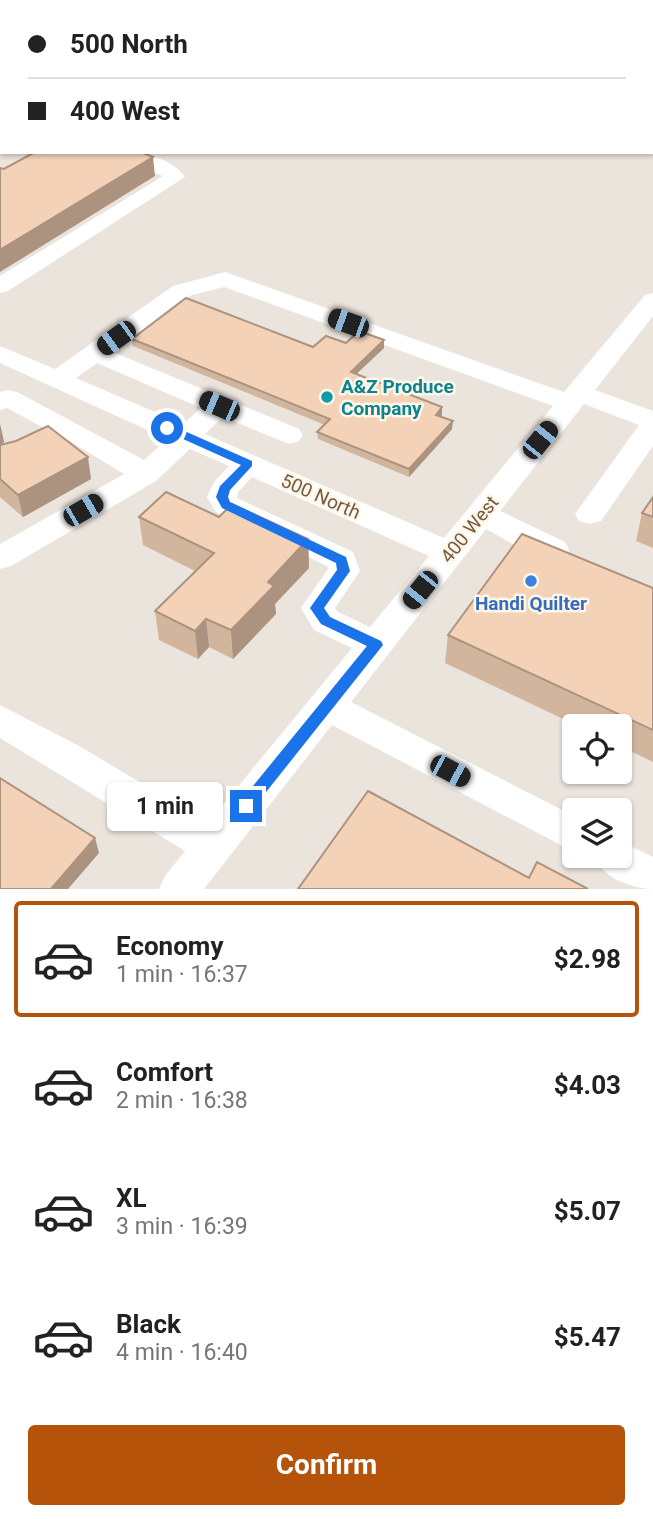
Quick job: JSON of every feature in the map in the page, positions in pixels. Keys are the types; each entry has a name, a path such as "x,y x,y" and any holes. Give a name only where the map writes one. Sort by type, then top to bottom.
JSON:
{"street":[{"path":"0,286 175,177 168,169 122,154"},
{"path":"58,379 181,291 225,279 574,398 653,421"},
{"name":"400 West","path":"179,889 653,300"},
{"path":"94,353 289,435"},
{"name":"500 North","path":"0,354 450,553"},
{"path":"68,429 92,395"},
{"path":"0,402 8,398 146,474"},
{"path":"0,558 146,474 219,406"},
{"path":"0,458 124,409"},
{"path":"590,513 653,426"},
{"path":"248,464 225,489 222,497 226,505 342,560 344,571 317,608 326,621 376,645"},
{"path":"481,514 583,563"},
{"path":"327,706 562,829"},
{"path":"0,720 68,758 213,847"},
{"path":"632,866 653,877"}],"shaded area":[{"path":"0,154 653,154 653,889 0,889"}],"building":[{"path":"31,154 146,154 153,157 0,250 0,168 4,169"},
{"name":"A&Z Produce Company","path":"186,298 313,347 326,336 346,343 359,331 384,340 351,372 442,407 436,415 453,421 409,469 317,432 330,419 132,339"},
{"path":"48,426 88,457 18,495 0,479 0,445 16,441"},
{"path":"166,492 219,517 232,504 308,539 268,582 274,586 231,630 206,619 195,631 155,611 214,553 139,517"},
{"path":"653,497 653,517 642,513"},
{"path":"522,534 653,588 653,730 632,720 632,714 618,714 448,635"},
{"path":"0,778 95,838 51,889 0,889"},
{"path":"368,791 529,878 537,862 588,889 298,889"}],"place":[{"name":"A&Z Produce Company","path":"327,397"},
{"name":"Handi Quilter","path":"531,581"}],"route":[{"path":"167,428 248,464 225,489 222,497 226,505 342,560 344,571 320,600 317,608 326,621 376,645 246,806"}]}
